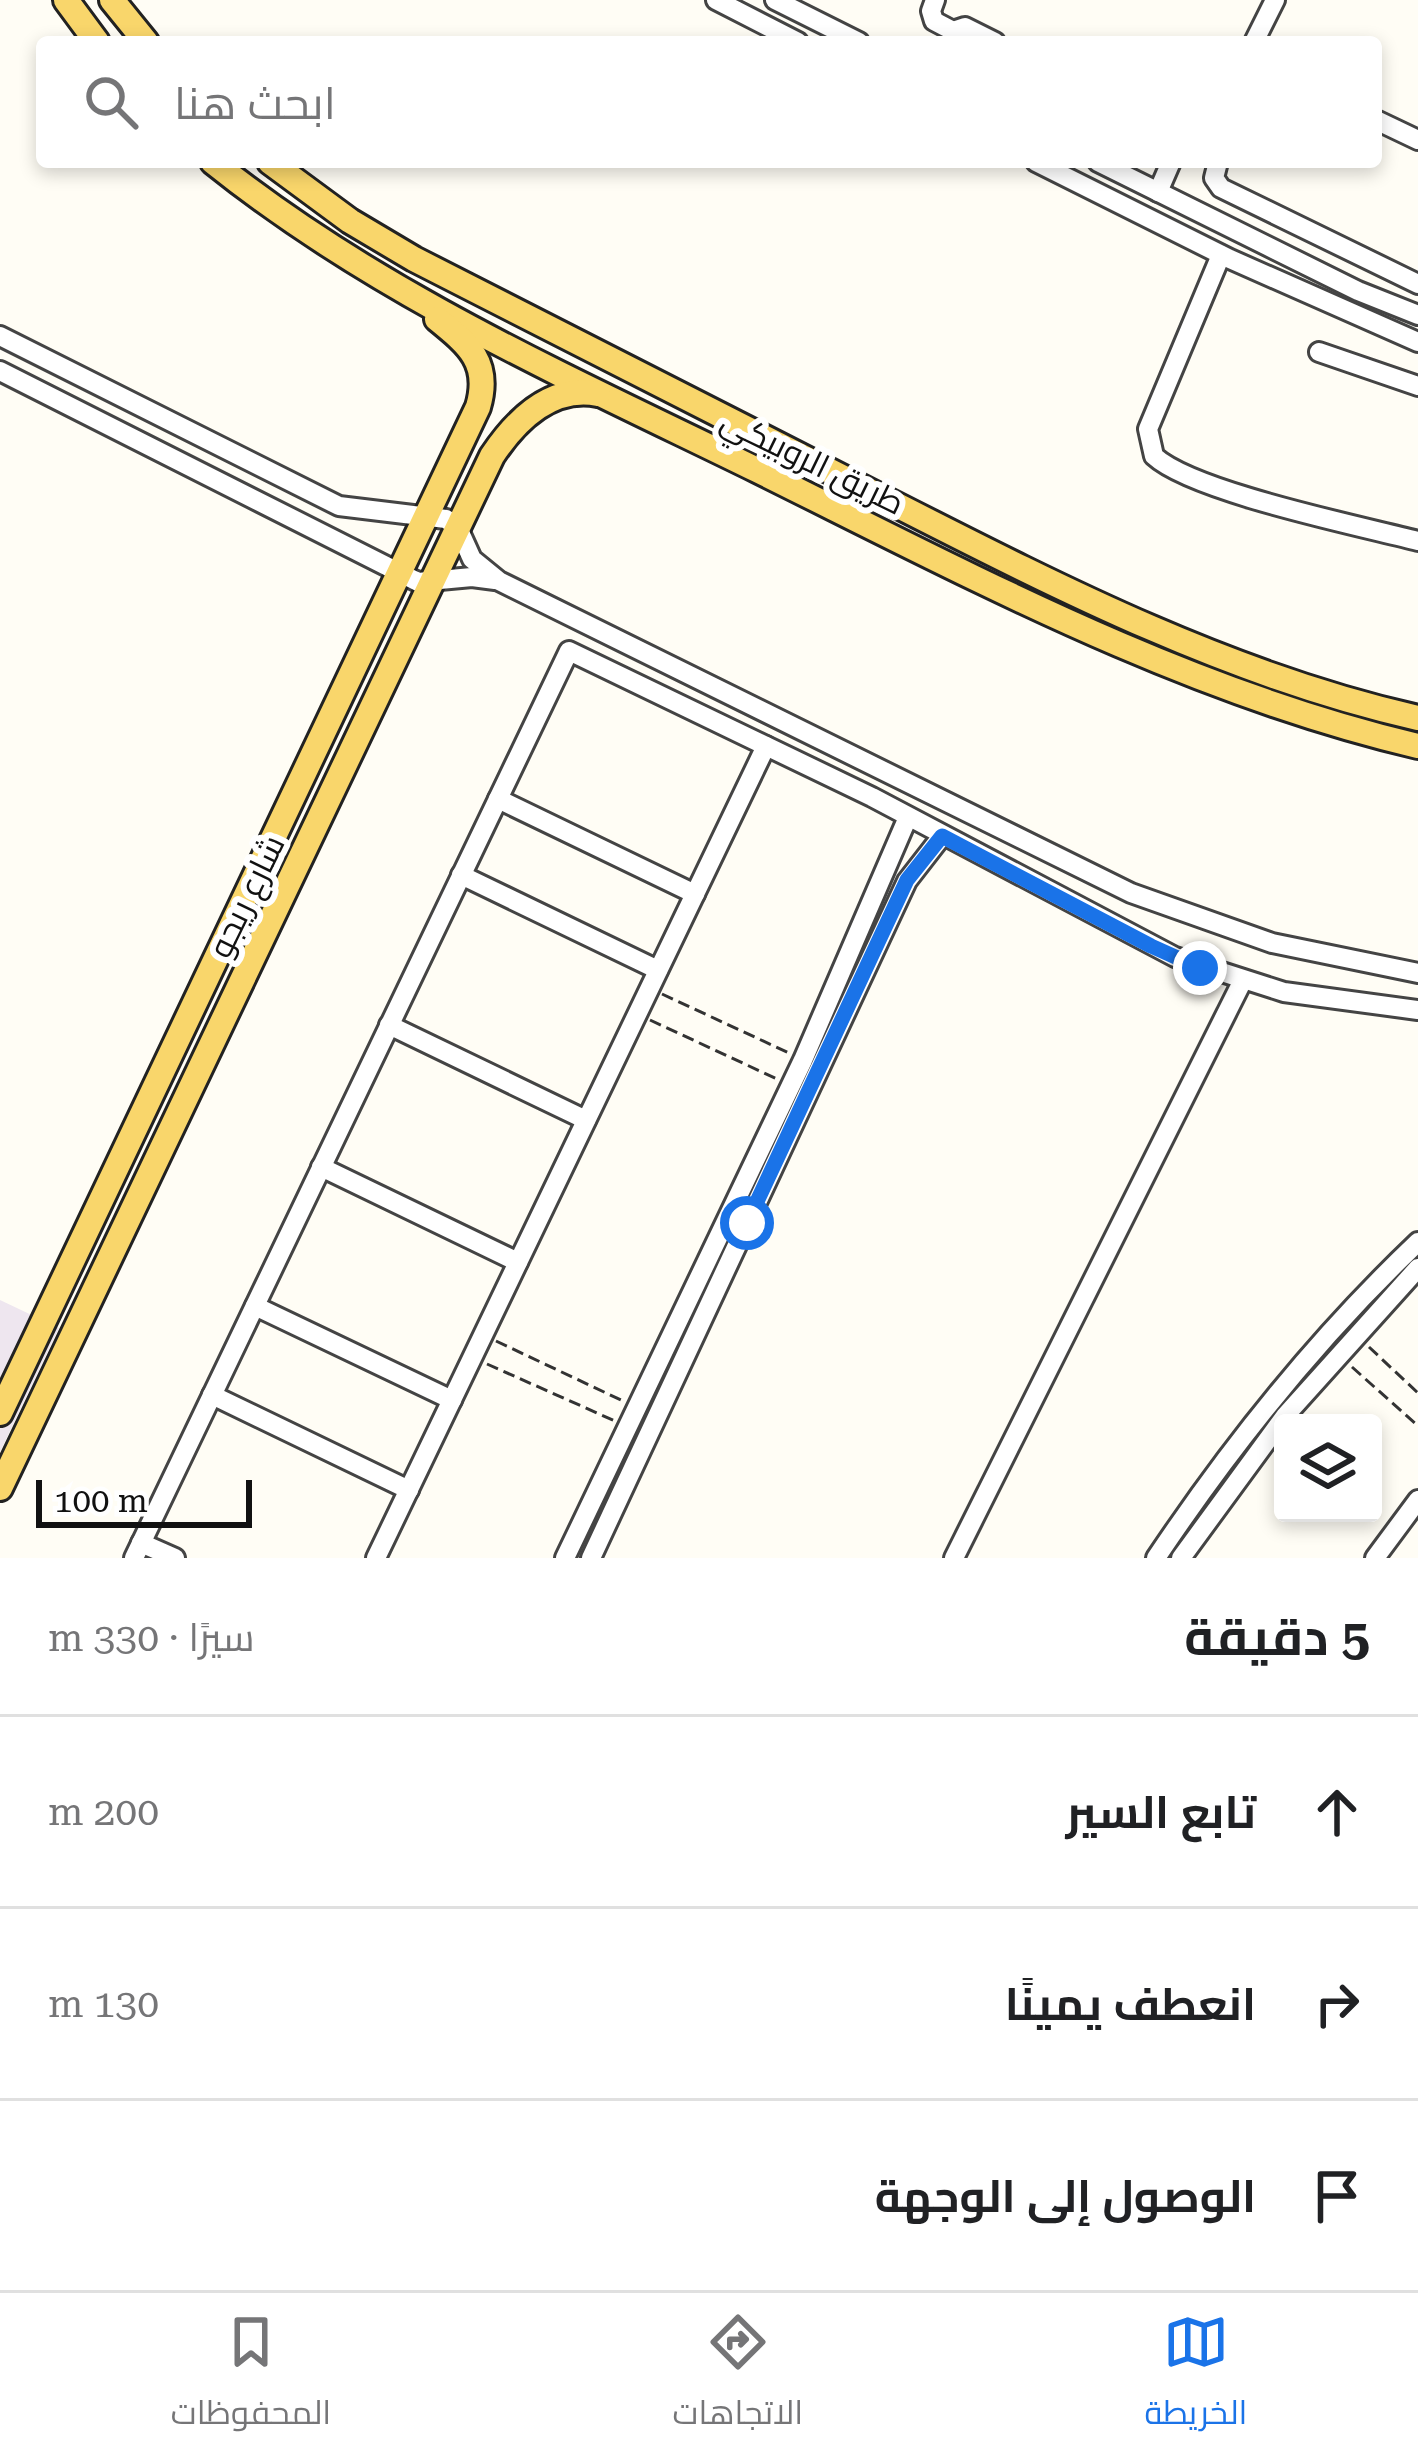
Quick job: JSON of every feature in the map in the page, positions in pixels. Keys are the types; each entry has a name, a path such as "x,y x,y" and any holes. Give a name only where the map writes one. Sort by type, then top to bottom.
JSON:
{"main road":[{"path":"66,0 93,36"},
{"path":"112,0 141,36"},
{"name":"طريق الروبيكي","path":"221,168 331,249 398,287 1047,613 1197,678 1354,731 1418,746"},
{"name":"طريق الروبيكي","path":"277,168 414,260 1065,591 1217,656 1418,718"},
{"name":"شارع ريجو","path":"0,1413 478,407 481,365 466,343 398,287"},
{"name":"شارع ريجو","path":"0,1488 492,456 528,412 553,398 580,391 604,394"},
{"path":"65,1275 95,1289"}],"street":[{"path":"716,0 738,5 788,36"},
{"path":"775,0 847,36"},
{"path":"935,0 932,16 952,36 965,27 983,36"},
{"path":"1257,36 1275,0"},
{"path":"1382,123 1418,140"},
{"path":"1048,168 1221,255 1418,342"},
{"path":"1158,192 1169,168"},
{"path":"1216,168 1214,178 1221,188 1418,284"},
{"path":"1119,204 1131,173 1158,192 1358,291 1418,315"},
{"path":"1221,255 1148,429 1154,456 1172,468 1270,503 1418,541"},
{"path":"0,336 339,506 446,519 458,528 472,560 499,581 1131,893 1272,943 1418,973"},
{"path":"1319,352 1418,386"},
{"path":"0,371 398,572 432,584 459,578 499,581"},
{"path":"175,1558 137,1550 569,651 766,746 1151,946 1248,983 1418,1010"},
{"path":"376,1558 766,746"},
{"path":"498,799 695,894"},
{"path":"597,1556 757,1178 790,1085 908,818"},
{"path":"565,1558 907,880 942,836"},
{"path":"461,875 654,979"},
{"path":"954,1558 1248,983"},
{"path":"389,1025 586,1120"},
{"path":"321,1167 518,1262"},
{"path":"968,1558 1139,1201"},
{"path":"1156,1558 1264,1407 1330,1330 1418,1242"},
{"path":"1181,1558 1234,1480 1337,1354 1418,1268"},
{"path":"255,1306 452,1400"},
{"path":"212,1396 409,1490"},
{"path":"1375,1558 1415,1511"}],"path":[{"path":"654,979 802,1060"},
{"path":"637,1015 790,1085"},
{"path":"1355,1334 1418,1393"},
{"path":"483,1335 632,1418"},
{"path":"1337,1354 1418,1426"},
{"path":"473,1357 632,1418"}],"shaded area":[{"path":"0,1300 59,1328 0,1452"}],"route":[{"path":"747,1223 907,880 942,836 1200,968"}]}
